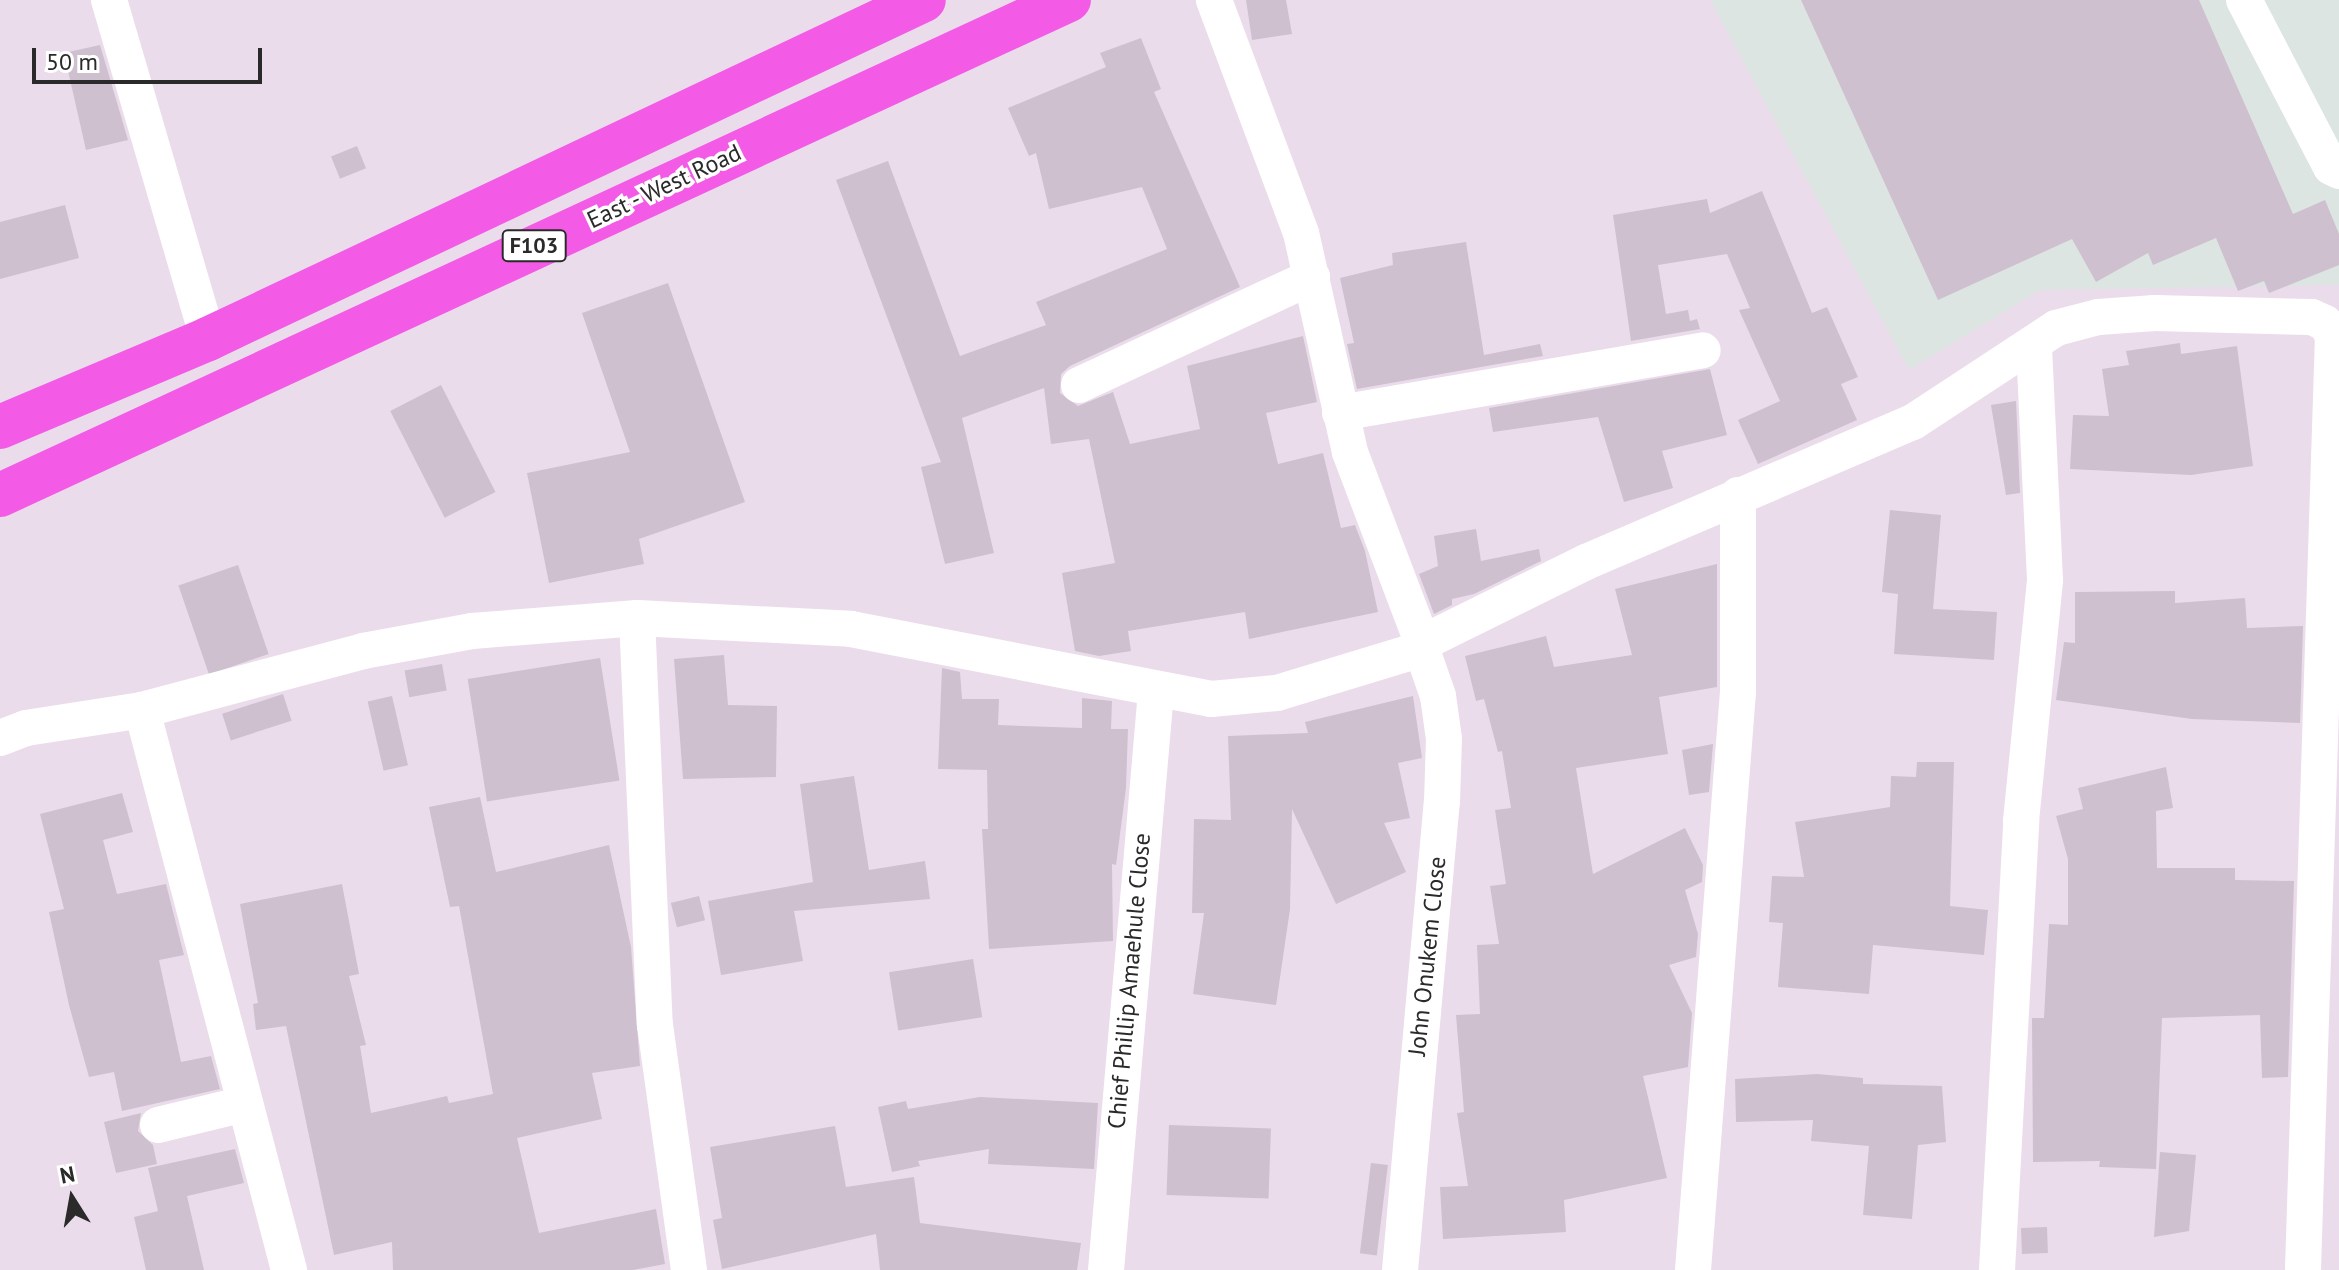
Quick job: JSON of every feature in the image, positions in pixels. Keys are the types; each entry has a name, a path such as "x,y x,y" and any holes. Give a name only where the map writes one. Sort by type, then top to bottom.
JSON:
{"main road":[{"name":"F103","path":"0,427 208,339 924,0"},
{"name":"East - West Road","path":"0,495 1069,0"}],"street":[{"path":"109,0 208,339"},
{"name":"John Onukem Close","path":"1214,0 1301,233 1340,413 1438,696 1444,739 1443,786 1400,1270"},
{"path":"2244,0 2331,167 2339,171"},
{"path":"1079,385 1312,277"},
{"path":"0,738 26,728 142,710 363,651 472,631 637,618 851,629 1156,692 1211,699 1277,693 1412,652 1420,644 1738,495 1913,422 2072,321 2155,313 2312,317 2336,333 2325,1053 2303,1270"},
{"path":"1997,1270 2021,821 2045,580 2034,343"},
{"path":"1340,413 1703,350"},
{"path":"1693,1270 1738,692 1738,495"},
{"path":"637,618 655,1025 689,1270"},
{"name":"Chief Phillip Amaehule Close","path":"1106,1270 1156,692"},
{"path":"142,710 289,1270"},
{"path":"158,1125 245,1104"}],"shaded area":[{"path":"1710,0 2339,0 2339,285 2040,290 1909,370"}],"building":[{"path":"1246,0 1286,0 1292,34 1252,40"},
{"path":"1801,0 2199,0 2293,214 2325,200 2339,234 2339,265 2269,293 2264,281 2238,291 2216,238 2153,265 2148,253 2096,282 2072,239 1938,300"},
{"path":"1141,38 1161,89 1154,92 1240,287 1070,366 1061,374 1060,393 1078,406 1113,392 1130,444 1200,429 1187,366 1303,336 1317,402 1266,413 1278,464 1323,453 1341,528 1355,525 1365,551 1378,612 1249,639 1245,612 1128,631 1131,651 1099,656 1075,651 1062,573 1115,563 1089,439 1051,444 1044,388 962,418 994,553 945,564 921,467 941,462 836,180 888,161 960,356 1046,325 1036,302 1167,249 1142,187 1049,209 1036,153 1029,156 1008,108 1106,67 1100,53"},
{"path":"100,45 128,140 86,150 64,53"},
{"path":"357,146 366,168 340,179 331,156"},
{"path":"1762,191 1812,313 1827,307 1858,377 1841,384 1857,420 1758,464 1738,420 1780,401 1739,310 1750,308 1727,254 1658,265 1666,314 1688,310 1690,321 1697,319 1700,329 1631,341 1613,215 1707,199 1710,213"},
{"path":"65,205 79,258 0,279 0,222"},
{"path":"1466,242 1484,355 1540,344 1543,356 1357,389 1347,344 1354,343 1340,278 1393,265 1392,253"},
{"path":"668,283 745,502 639,539 644,564 549,583 527,473 630,452 582,313"},
{"path":"2180,343 2181,354 2237,346 2253,466 2191,475 2070,469 2073,415 2109,416 2102,369 2129,365 2126,351"},
{"path":"1710,369 1727,435 1662,451 1673,488 1624,502 1598,417 1493,432 1489,408"},
{"path":"441,385 495,492 445,518 390,411"},
{"path":"2016,401 2020,493 2006,495 1991,405"},
{"path":"1890,510 1941,515 1933,609 1997,612 1994,660 1894,654 1898,594 1882,592"},
{"path":"1476,529 1481,561 1539,549 1541,561 1474,594 1452,599 1452,605 1434,614 1419,574 1438,566 1434,536"},
{"path":"1717,564 1717,687 1659,697 1668,754 1576,768 1593,874 1685,828 1703,865 1702,882 1685,890 1698,934 1696,957 1669,965 1692,1013 1688,1067 1643,1076 1667,1178 1564,1200 1566,1232 1443,1239 1440,1187 1468,1186 1457,1113 1464,1112 1456,1015 1480,1014 1477,945 1499,944 1490,886 1506,884 1495,810 1511,808 1502,751 1498,752 1484,699 1476,701 1465,656 1546,636 1554,667 1632,655 1615,589"},
{"path":"238,565 269,654 209,674 178,586"},
{"path":"2175,591 2175,603 2245,598 2247,628 2303,626 2300,723 2192,719 2056,700 2064,642 2075,643 2075,592"},
{"path":"724,655 728,705 777,706 776,777 683,779 674,659"},
{"path":"600,658 619,780 487,801 468,679"},
{"path":"442,664 447,691 409,697 405,671"},
{"path":"942,668 960,672 962,699 999,699 998,725 1082,728 1082,698 1112,701 1111,729 1128,729 1126,788 1116,865 1112,864 1113,941 989,949 982,829 988,829 987,770 938,769"},
{"path":"283,694 292,721 231,740 222,714"},
{"path":"392,696 408,765 384,771 368,702"},
{"path":"1413,696 1422,758 1398,763 1410,818 1384,823 1406,872 1336,904 1292,809 1290,909 1276,1005 1193,994 1204,913 1192,913 1194,819 1231,820 1228,736 1308,733 1305,722"},
{"path":"1713,744 1709,792 1689,795 1682,750"},
{"path":"1917,762 1954,762 1950,906 1988,910 1984,955 1873,945 1869,994 1778,987 1783,923 1769,922 1772,876 1804,877 1795,822 1890,807 1891,776 1916,777"},
{"path":"2166,767 2173,808 2156,811 2157,868 2235,868 2235,880 2294,881 2288,1077 2262,1078 2260,1015 2162,1018 2156,1169 2099,1167 2100,1161 2033,1162 2032,1018 2044,1018 2049,924 2068,925 2068,859 2056,816 2083,809 2078,788"},
{"path":"854,776 869,870 925,861 930,899 794,911 803,961 721,975 708,901 813,882 800,784"},
{"path":"122,793 133,832 103,840 117,894 166,884 184,955 159,960 181,1062 211,1056 220,1089 122,1111 114,1072 89,1077 69,1005 49,912 64,909 40,814"},
{"path":"480,797 496,872 609,845 631,947 640,1066 592,1073 602,1119 517,1138 539,1233 656,1209 665,1264 633,1270 393,1270 392,1242 334,1255 286,1026 256,1030 253,1004 258,1003 240,904 342,884 359,974 349,976 366,1045 360,1046 371,1113 447,1096 449,1103 493,1094 459,906 450,907 429,807"},
{"path":"699,896 705,920 677,927 671,903"},
{"path":"973,959 982,1017 898,1031 889,972"},
{"path":"1817,1074 1863,1078 1863,1084 1942,1086 1946,1142 1918,1145 1912,1219 1863,1215 1869,1146 1811,1141 1813,1120 1736,1122 1735,1079"},
{"path":"980,1097 1098,1103 1094,1169 988,1164 989,1149 918,1161 920,1166 892,1172 878,1107 906,1101 908,1109"},
{"path":"141,1113 138,1131 153,1145 157,1164 116,1173 104,1122"},
{"path":"1169,1125 1271,1129 1268,1199 1167,1195"},
{"path":"835,1126 846,1187 914,1177 920,1223 1081,1243 1077,1270 880,1270 876,1234 722,1269 713,1220 722,1218 710,1147"},
{"path":"235,1149 244,1183 187,1196 204,1270 146,1270 134,1217 158,1211 148,1168"},
{"path":"2160,1152 2196,1155 2189,1231 2154,1237"},
{"path":"1371,1163 1388,1165 1377,1255 1360,1253"},
{"path":"2047,1227 2048,1253 2022,1254 2021,1228"}]}
